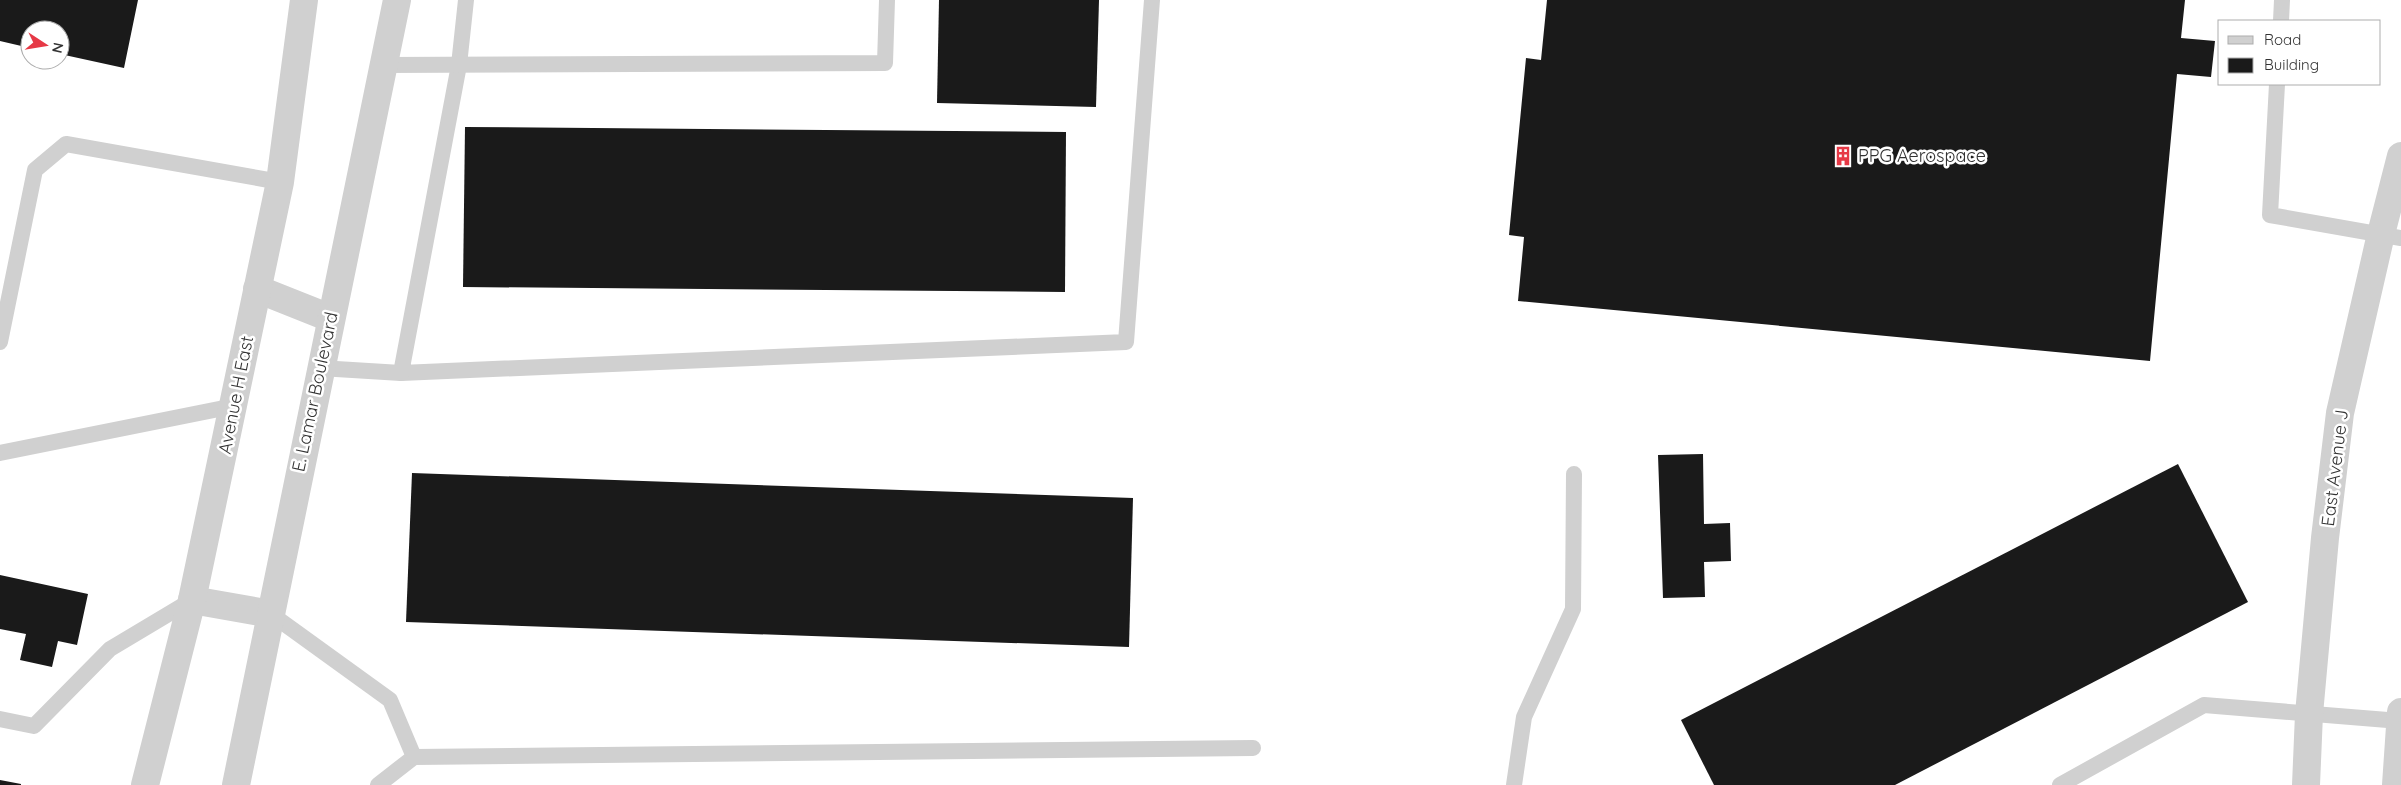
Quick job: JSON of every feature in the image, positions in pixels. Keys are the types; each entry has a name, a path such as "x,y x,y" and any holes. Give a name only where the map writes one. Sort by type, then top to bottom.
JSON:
{"street":[{"name":"Avenue H East","path":"145,785 192,600 280,182 304,0"},
{"name":"E. Lamar Boulevard","path":"236,785 330,318 359,192 397,0"},
{"name":"East Avenue J","path":"2306,785 2309,714 2340,413 2391,236 2401,156"},
{"path":"257,289 330,318"},
{"path":"192,600 271,614"},
{"path":"2396,785 2400,716"}],"lane":[{"path":"401,372 459,65 466,0"},
{"path":"384,65 885,63 887,0"},
{"path":"320,368 401,372 1126,342 1152,0"},
{"path":"2281,20 2282,0"},
{"path":"2277,85 2270,215 2391,236"},
{"path":"0,342 35,170 66,144 280,182"},
{"path":"0,452 234,406"},
{"path":"1514,785 1524,717 1573,609 1574,474"},
{"path":"0,719 34,726 110,649 192,600"},
{"path":"271,614 390,700 414,757"},
{"path":"2060,785 2204,705 2309,714 2400,716"},
{"path":"378,785 414,757 1253,748"}],"building":[{"path":"0,0 138,0 124,68 70,56 70,20 20,20 20,46 0,41"},
{"path":"939,0 1099,0 1096,107 937,103"},
{"name":"PPG Aerospace","path":"1547,0 2185,0 2181,38 2215,41 2211,77 2177,74 2150,361 1518,301 1524,237 1509,235 1526,58 1541,60"},
{"path":"465,127 1066,132 1065,292 463,287"},
{"path":"1703,454 1704,524 1730,523 1731,561 1704,562 1705,597 1663,598 1658,455"},
{"path":"2178,464 2248,602 1895,785 1714,785 1681,720"},
{"path":"412,473 1133,498 1129,647 406,622"},
{"path":"0,575 88,594 77,645 58,641 52,667 20,660 26,634 0,629"},
{"path":"0,780 21,784 21,785 0,785"}],"place":[{"name":"PPG Aerospace","path":"1843,156"}]}
